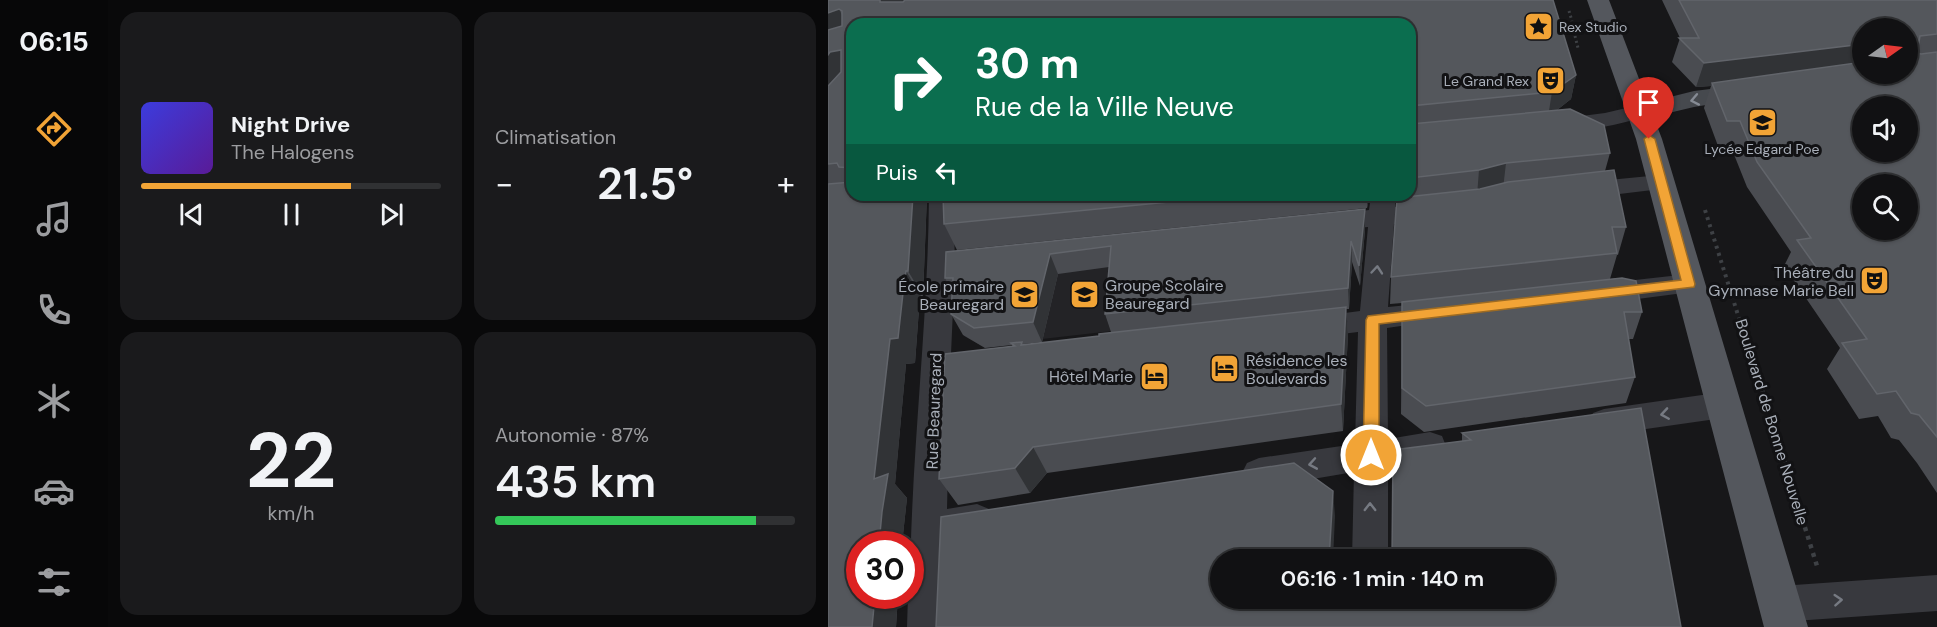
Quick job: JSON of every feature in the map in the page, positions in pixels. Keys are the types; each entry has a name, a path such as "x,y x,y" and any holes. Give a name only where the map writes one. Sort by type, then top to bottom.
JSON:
{"main road":[{"path":"1598,0 1649,139 1783,616"}],"street":[{"path":"1535,127 1605,120 1694,99 1772,88"},
{"path":"1557,193 1660,183"},
{"name":"Rue Beauregard","path":"926,627 935,368 952,262 942,201"},
{"path":"1306,225 1382,206 1454,209"},
{"path":"1370,549 1373,320 1382,206"},
{"path":"1572,297 1689,284"},
{"path":"1279,330 1465,309"},
{"path":"935,368 1011,359"},
{"path":"1575,426 1723,405"},
{"path":"1226,479 1462,442"},
{"path":"930,528 1010,515"},
{"path":"1783,616 1828,601 1937,594"},
{"path":"1370,609 1370,627"}],"path":[{"path":"1569,11 1572,21"},
{"path":"1575,36 1578,48"},
{"name":"Boulevard de Bonne Nouvelle","path":"1703,204 1828,601"}],"shaded area":[{"name":"Groupe Scolaire Beauregard","path":"1199,246 1112,331 982,346 964,336 965,284"}],"building":[{"path":"828,0 903,2 905,0 1553,0 1576,75 1552,92 1416,105 1416,18 846,18 846,168 839,167 837,163 828,164 828,86 841,72 841,50 830,52 828,55 828,30 842,26 842,11 839,9 828,13"},
{"path":"1679,0 1937,0 1937,34 1920,36 1918,47 1918,18 1852,18 1852,45 1704,63 1679,38 1699,38"},
{"path":"1937,52 1937,437 1919,415 1911,413 1896,391 1877,394 1842,343 1867,339 1797,240 1811,238 1757,162 1740,121 1727,121 1712,83 1852,64 1852,84 1918,84 1918,53"},
{"path":"1570,109 1604,125 1610,153 1506,163 1479,170 1416,177 1416,124"},
{"path":"1614,170 1626,227 1612,227 1617,253 1391,277 1397,201 1416,201 1416,196 1480,189 1508,182"},
{"path":"846,182 846,201 913,201 908,271 906,271 904,284 898,338 890,339 874,479 888,474 880,531 846,531 846,609 874,609 872,627 828,627 828,184"},
{"path":"943,201 1179,201 944,224"},
{"path":"1365,209 1359,266 1351,241 1348,288 1105,314 1111,246 1050,254 1033,322 974,328 951,314 953,278 945,278 946,252"},
{"path":"1622,278 1636,281 1642,312 1624,312 1635,377 1426,406 1402,388 1402,302"},
{"path":"1346,307 1341,404 1033,447 1015,468 939,479 945,354 1015,346 1011,343 1022,342 1021,345 1099,336 1099,334"},
{"path":"1641,408 1681,627 936,627 941,517 1294,463 1333,491 1330,549 1210,549 1210,609 1555,609 1555,549 1392,549 1393,450 1471,440 1462,433"}],"place":[{"name":"Rex Studio","path":"1538,27"},
{"name":"Le Grand Rex","path":"1550,81"},
{"name":"Lycée Edgard Poe","path":"1762,122"},
{"name":"Théâtre du Gymnase Marie Bell","path":"1875,281"},
{"name":"Groupe Scolaire Beauregard","path":"1084,294"},
{"name":"École primaire Beauregard","path":"1025,295"},
{"name":"Résidence les Boulevards","path":"1225,369"},
{"name":"Hôtel Marie","path":"1154,376"}],"route":[{"path":"1371,455 1373,320 1689,284 1649,139"}]}
